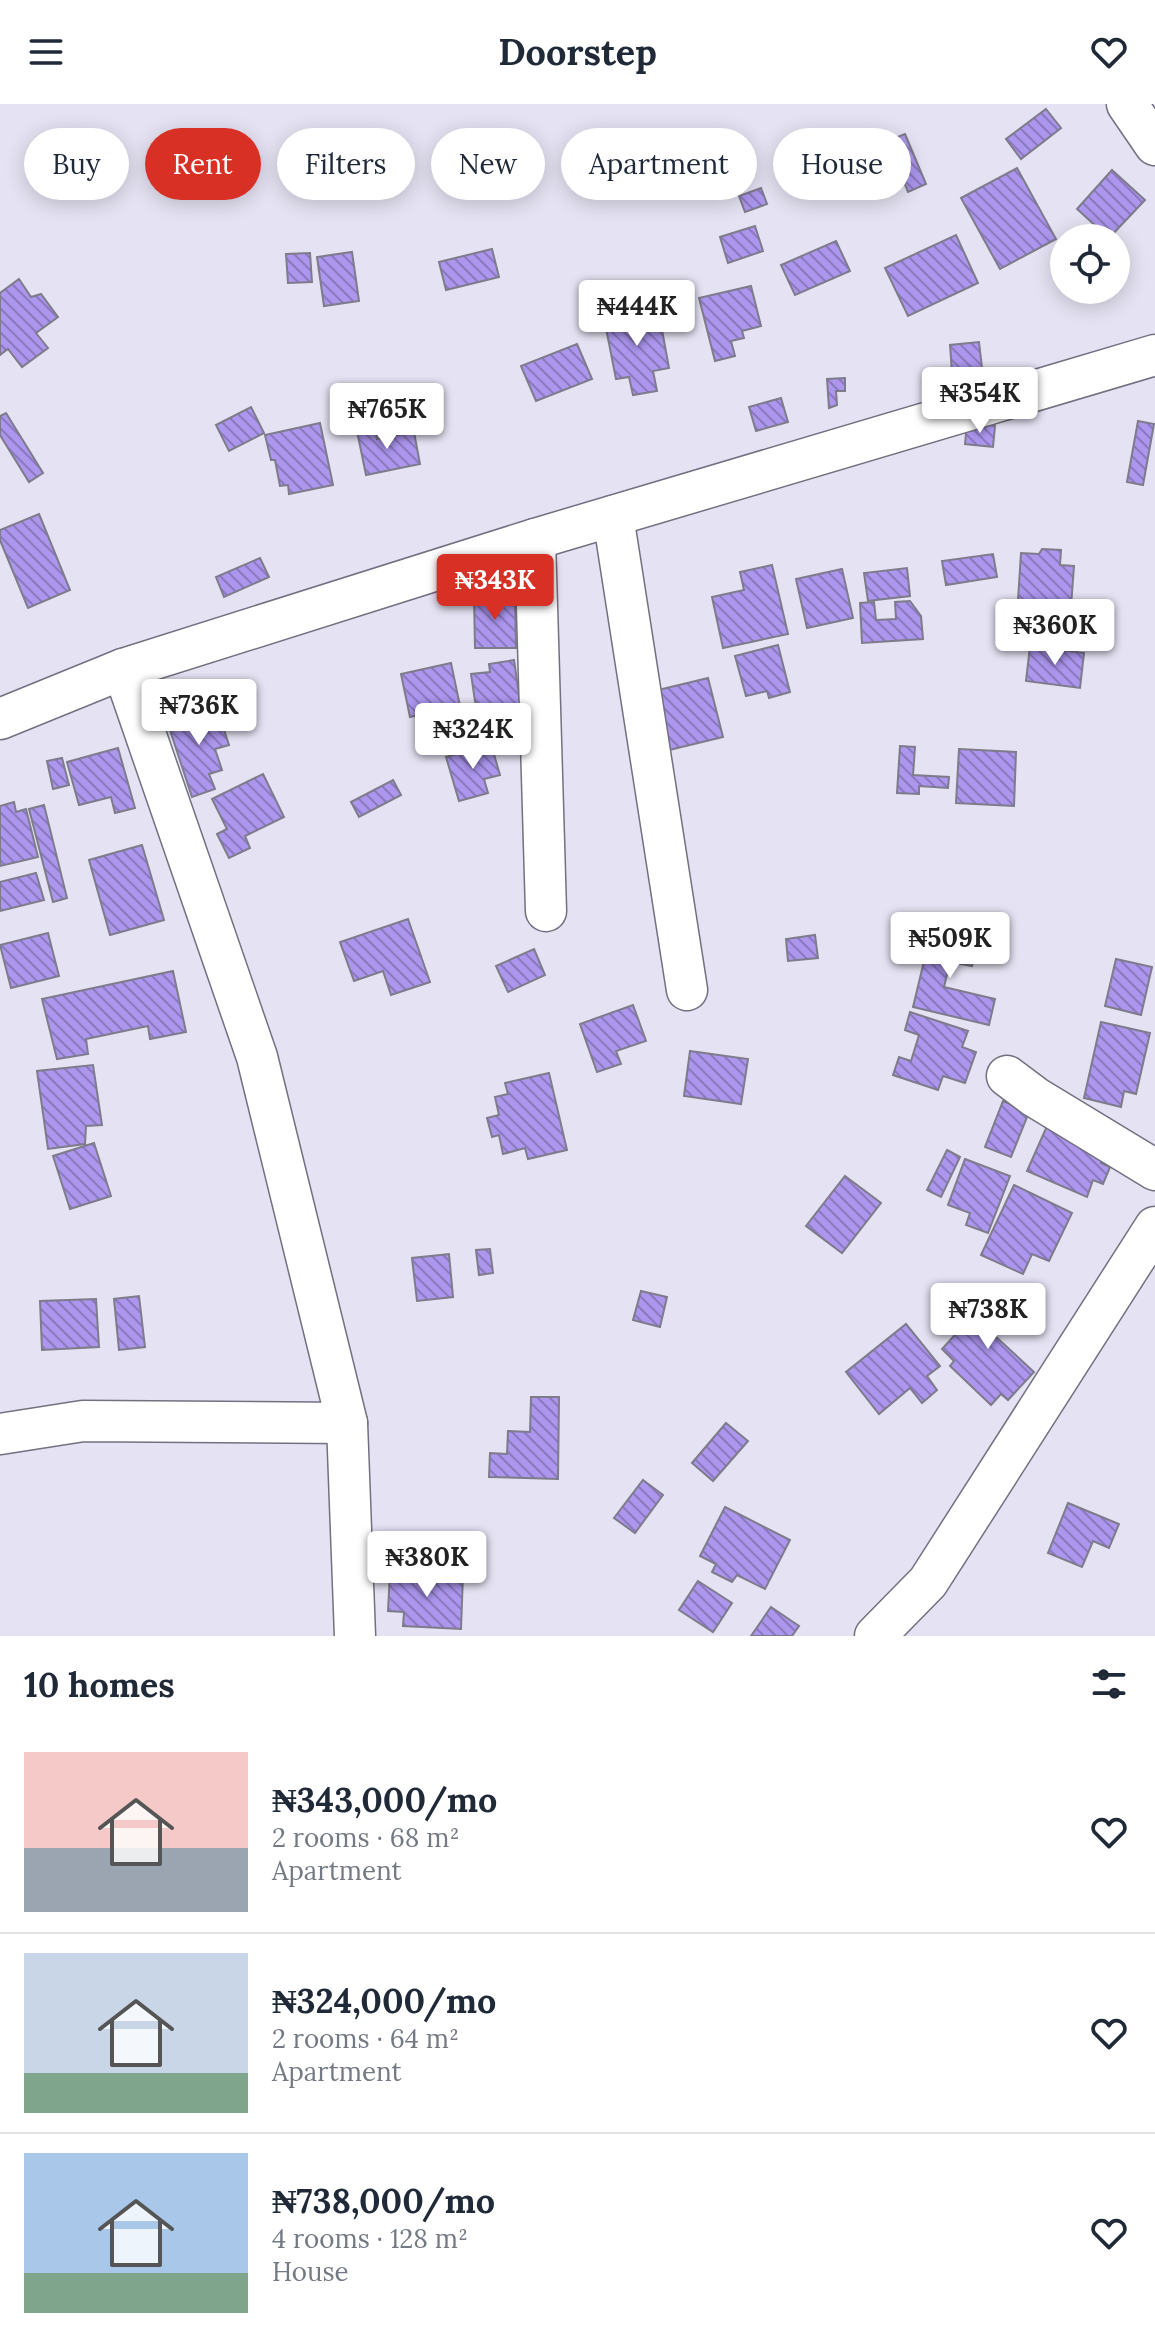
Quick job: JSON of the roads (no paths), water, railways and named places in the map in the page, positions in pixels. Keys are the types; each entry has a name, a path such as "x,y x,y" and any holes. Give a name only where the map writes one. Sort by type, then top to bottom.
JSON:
{"street":[{"path":"1127,104 1155,145"},
{"path":"0,719 123,669 535,539 1155,355"},
{"path":"613,516 687,990"},
{"path":"535,539 546,911"},
{"path":"123,669 257,1057 347,1423 355,1636"},
{"path":"1007,1076 1035,1097 1155,1170"},
{"path":"875,1636 928,1582 1155,1227"},
{"path":"0,1434 83,1421 347,1423"}]}
